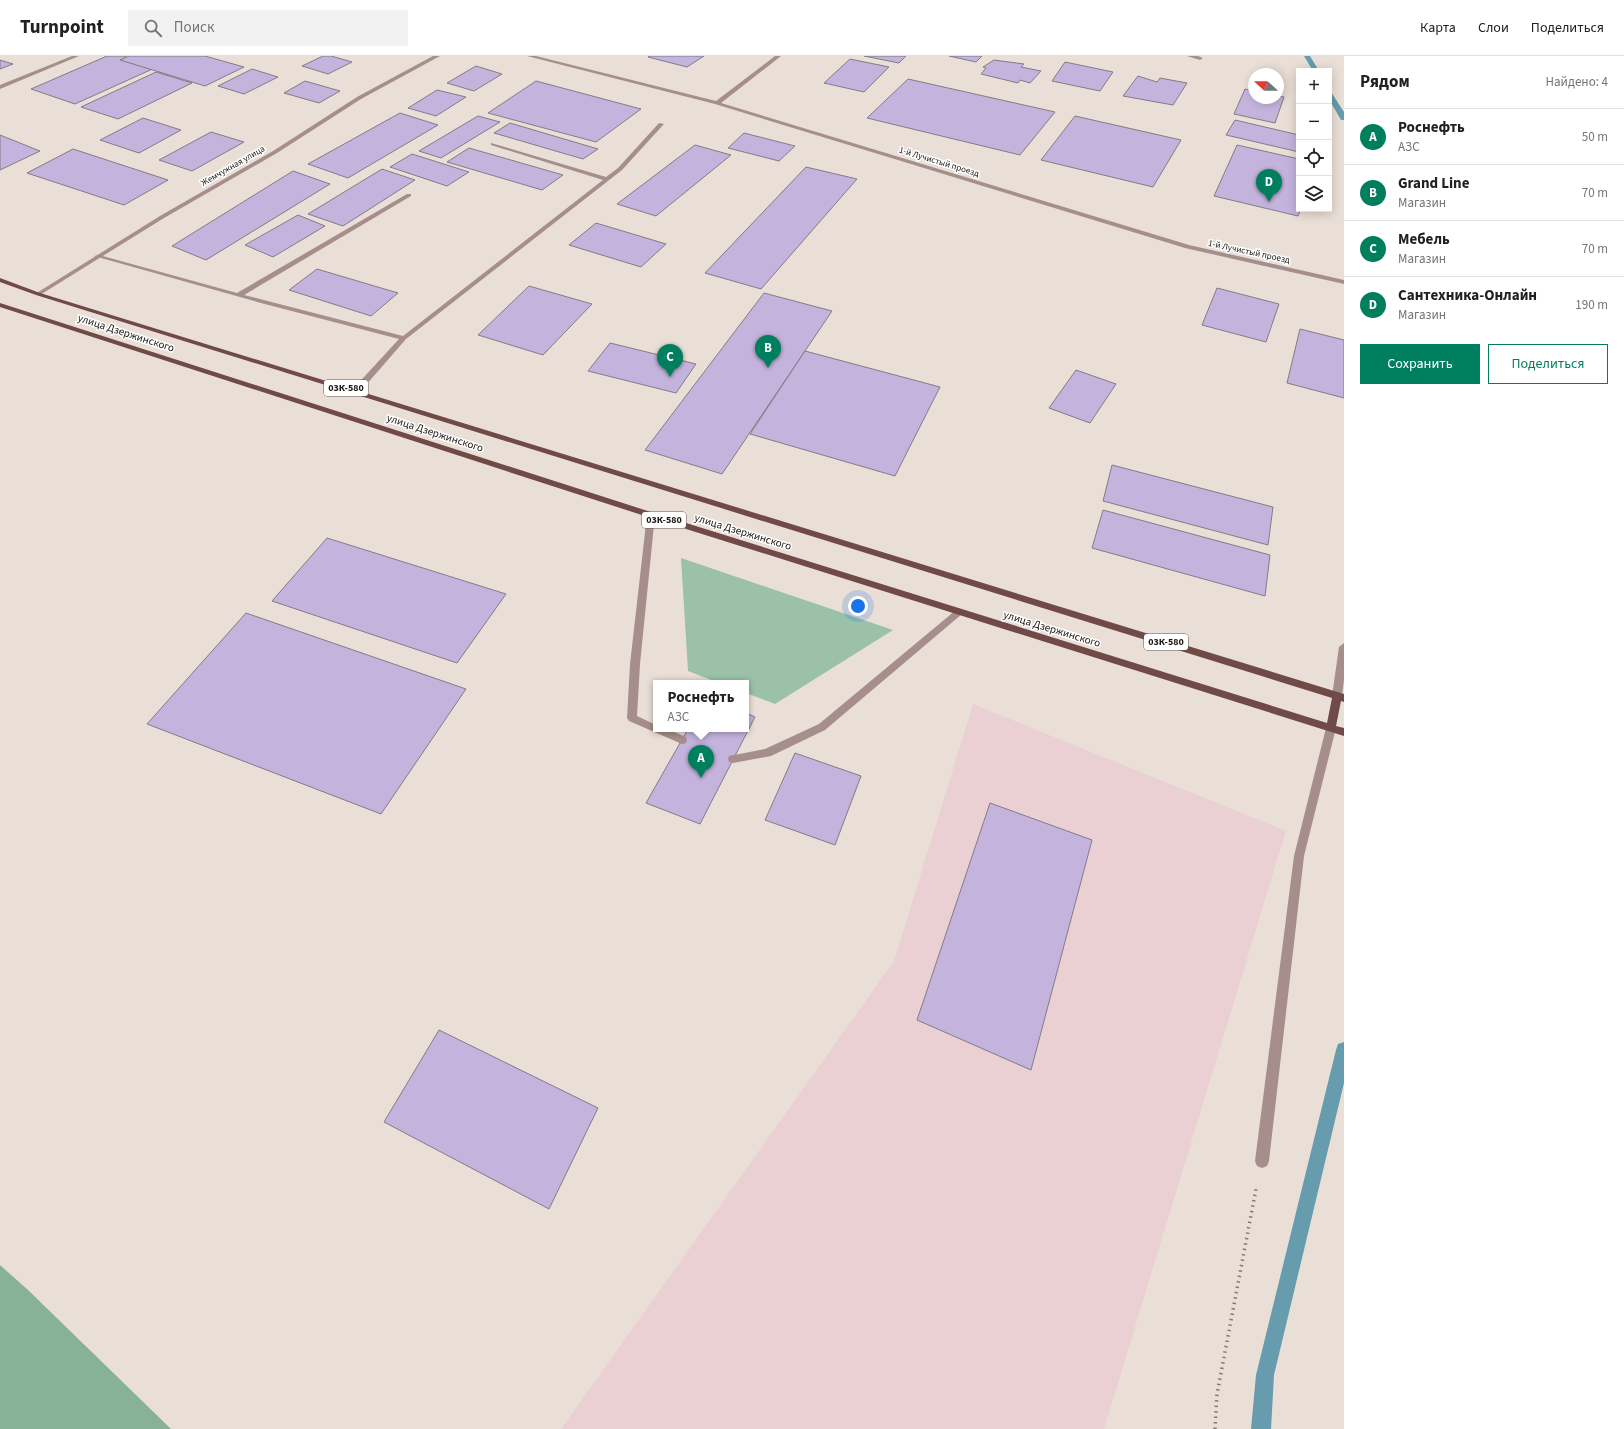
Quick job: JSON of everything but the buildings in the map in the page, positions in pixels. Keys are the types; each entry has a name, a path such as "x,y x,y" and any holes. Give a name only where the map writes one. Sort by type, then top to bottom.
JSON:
{"main road":[{"name":"улица Дзержинского","path":"0,280 38,294 1341,697"},
{"name":"улица Дзержинского","path":"0,305 651,515 1344,732"},
{"path":"1331,728 1341,697"}],"street":[{"path":"0,87 76,56"},
{"name":"Жемчужная улица","path":"38,294 97,256 275,152 359,98 437,56"},
{"name":"1-й Лучистый проезд","path":"530,56 717,103 1187,248 1344,282"},
{"path":"717,103 778,56"},
{"path":"1190,56 1200,58"},
{"path":"356,392 404,338 620,169 661,124"},
{"path":"493,144 607,179"},
{"path":"238,295 409,196"},
{"path":"97,256 238,295 404,338"},
{"path":"651,515 635,664 632,718 653,727"},
{"path":"733,759 767,753 822,727 959,612"},
{"path":"1341,697 1344,647"},
{"path":"1262,1161 1299,856 1331,728"},
{"path":"664,732 682,740"}],"path":[{"path":"1215,1429 1217,1394 1262,1161"}],"shaded area":[{"path":"973,704 1286,831 1104,1429 561,1429 894,961"}],"green space":[{"path":"681,558 893,630 775,704 749,694 749,680 711,680 688,671"},
{"path":"0,1265 28,1290 171,1429 0,1429"}],"waterway":[{"path":"1307,56 1314,68"},
{"path":"1332,98 1344,118"},
{"path":"1261,1429 1265,1375 1344,1050"}],"place":[{"name":"Сантехника-Онлайн","path":"1269,202"},
{"name":"Grand Line","path":"768,368"},
{"name":"Мебель","path":"670,377"},
{"name":"Роснефть","path":"701,778"}]}
